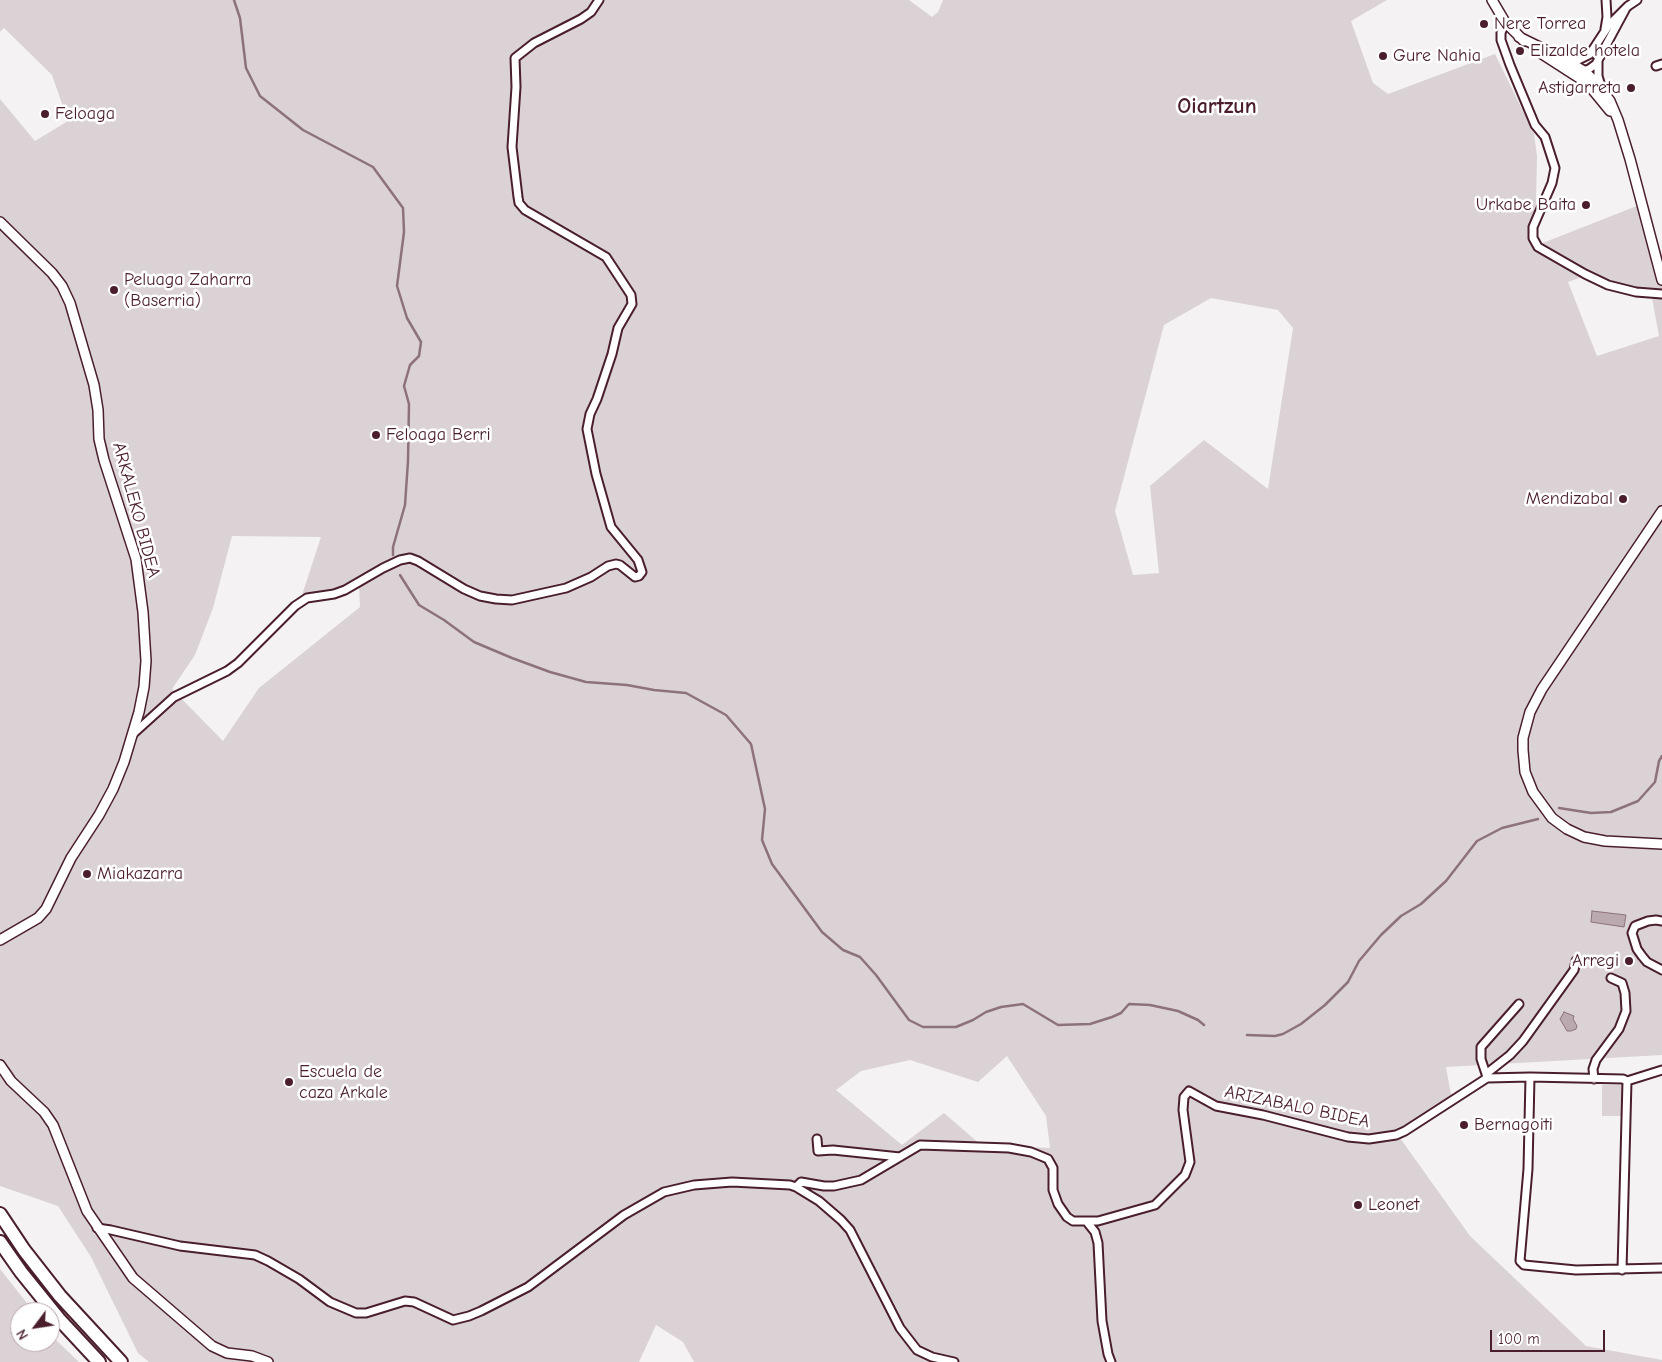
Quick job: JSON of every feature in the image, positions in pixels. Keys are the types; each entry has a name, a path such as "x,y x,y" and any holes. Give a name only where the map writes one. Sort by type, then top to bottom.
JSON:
{"highway":[{"path":"0,1214 24,1250 60,1296 121,1362"},
{"path":"0,1242 21,1272 59,1319 99,1362"}],"street":[{"path":"132,734 174,697 227,671 238,663 295,606 307,598 334,594 346,590 400,560 410,558 464,590 480,596 512,600 566,588 591,577 608,566 616,564 635,577 639,576 642,572 638,560 611,527 596,474 587,429 590,414 612,354 618,328 632,304 631,295 606,257 525,210 519,203 512,147 516,87 515,58 534,43 566,28 591,12 599,0"},
{"path":"1492,0 1505,22 1519,37 1582,74 1601,94 1621,131 1662,280"},
{"path":"1601,94 1598,76 1602,35 1607,17 1606,0"},
{"path":"1582,74 1585,63 1609,25 1637,0"},
{"path":"1582,74 1592,67 1599,58 1625,10"},
{"path":"1602,35 1619,21"},
{"path":"1505,22 1501,33 1501,40 1535,125 1545,137 1555,168 1552,183 1533,227 1533,238 1538,248 1608,285 1636,292 1662,294"},
{"path":"1562,62 1578,60 1590,54"},
{"name":"ARKALEKO BIDEA","path":"0,222 52,273 62,286 70,303 94,384 104,460 136,559 140,579 146,661 144,687 124,762 99,815 71,858 46,909 38,918 0,940"},
{"path":"1662,511 1542,689 1530,712 1522,738 1526,772 1533,792 1552,818 1567,829 1584,837 1605,841 1662,844"},
{"path":"1662,921 1656,920 1635,926 1632,933 1637,949 1642,956 1647,962 1662,970"},
{"name":"ARIZABALO BIDEA","path":"796,1187 801,1182 829,1186 861,1180 923,1144 1009,1148 1045,1157 1052,1164 1054,1190 1058,1204 1067,1217 1073,1221 1087,1222 1112,1218 1155,1205 1185,1175 1190,1162 1183,1110 1184,1097 1189,1091 1216,1106 1273,1117 1348,1137 1369,1139 1396,1135 1405,1131 1486,1076 1510,1055 1523,1041 1574,970 1576,961"},
{"path":"1594,1079 1593,1069 1596,1060 1619,1029 1626,1011 1625,993 1622,983 1611,978"},
{"path":"1519,1004 1481,1047 1481,1059 1486,1076 1623,1079 1627,1081 1662,1070"},
{"path":"0,1065 11,1081 44,1112 53,1124 76,1187 87,1211 133,1278 212,1346 226,1353 252,1356 268,1362"},
{"path":"1530,1077 1528,1169 1520,1261 1524,1265 1576,1270 1662,1268"},
{"path":"1622,1270 1627,1081"},
{"path":"817,1139 818,1151 833,1150 900,1157"},
{"path":"97,1228 180,1246 255,1255 268,1260 299,1279 330,1302 356,1313 366,1313 405,1301 414,1302 453,1320 481,1312 528,1287 624,1215 664,1192 694,1185 732,1182 796,1187 825,1206 850,1230 900,1328 916,1350 932,1358 954,1362"},
{"path":"1087,1222 1095,1232 1098,1243 1102,1321 1111,1362"}],"shaded area":[{"path":"0,0 909,0 932,17 938,12 943,0 1387,0 1351,21 1373,83 1388,94 1495,54 1534,134 1537,156 1535,246 1642,204 1662,280 1662,1055 1446,1067 1453,1106 1400,1138 1470,1236 1586,1346 1662,1360 1662,1362 694,1362 683,1342 656,1325 639,1362 149,1362 138,1353 91,1257 58,1206 0,1186 0,99 35,141 68,121 52,75 4,28 0,32","holes":["1582,277 1652,298 1659,336 1597,356 1568,282","1211,298 1278,310 1293,328 1268,489 1204,440 1150,486 1159,573 1133,575 1115,511 1164,325","232,536 321,537 300,601 359,585 360,607 259,688 223,741 172,689 195,655 213,608","1007,1056 1046,1116 1050,1148 981,1145 944,1113 902,1145 836,1090 861,1071 910,1060 978,1082"]},
{"path":"1592,911 1626,915 1624,927 1591,922"},
{"path":"1564,1012 1574,1016 1576,1029 1567,1031 1560,1019"},
{"path":"1602,1085 1623,1085 1622,1116 1602,1116"},
{"path":"0,1269 26,1302 10,1302 10,1352 60,1352 60,1344 79,1362 0,1362"}],"waterway":[{"path":"234,0 240,18 246,68 260,96 303,130 373,167 403,208 404,232 397,286 407,318 421,342 419,356 410,365 404,386 409,404 408,461 405,505 393,547 393,555"},
{"path":"400,575 419,605 444,620 474,642 550,672 586,682 627,685 686,693 726,715 751,744 765,809 762,840 772,864 822,932 843,950 860,957 876,975 909,1020 923,1027 956,1027 986,1012 1001,1007 1023,1004 1058,1025 1090,1024 1121,1013 1129,1004 1150,1005 1178,1011 1198,1020 1204,1025"},
{"path":"1559,808 1591,813 1611,812 1638,801 1655,782 1659,761 1662,756"},
{"path":"1247,1035 1275,1036 1283,1034 1301,1024 1325,1005 1348,982 1359,961 1381,935 1401,916 1421,904 1446,881 1477,841 1502,828 1538,819"}],"place":[{"name":"Nere Torrea","path":"1484,24"},
{"name":"Elizalde hotela","path":"1520,51"},
{"name":"Gure Nahia","path":"1383,56"},
{"name":"Astigarreta","path":"1631,88"},
{"name":"Feloaga","path":"45,114"},
{"name":"Urkabe Baita","path":"1586,205"},
{"name":"Peluaga Zaharra (Baserria)","path":"114,290"},
{"name":"Feloaga Berri","path":"376,435"},
{"name":"Mendizabal","path":"1623,499"},
{"name":"Miakazarra","path":"87,874"},
{"name":"Arregi","path":"1629,961"},
{"name":"Escuela de caza Arkale","path":"289,1082"},
{"name":"Bernagoiti","path":"1464,1125"},
{"name":"Leonet","path":"1358,1205"}],"district":[{"name":"Oiartzun","path":"1217,107"}]}
